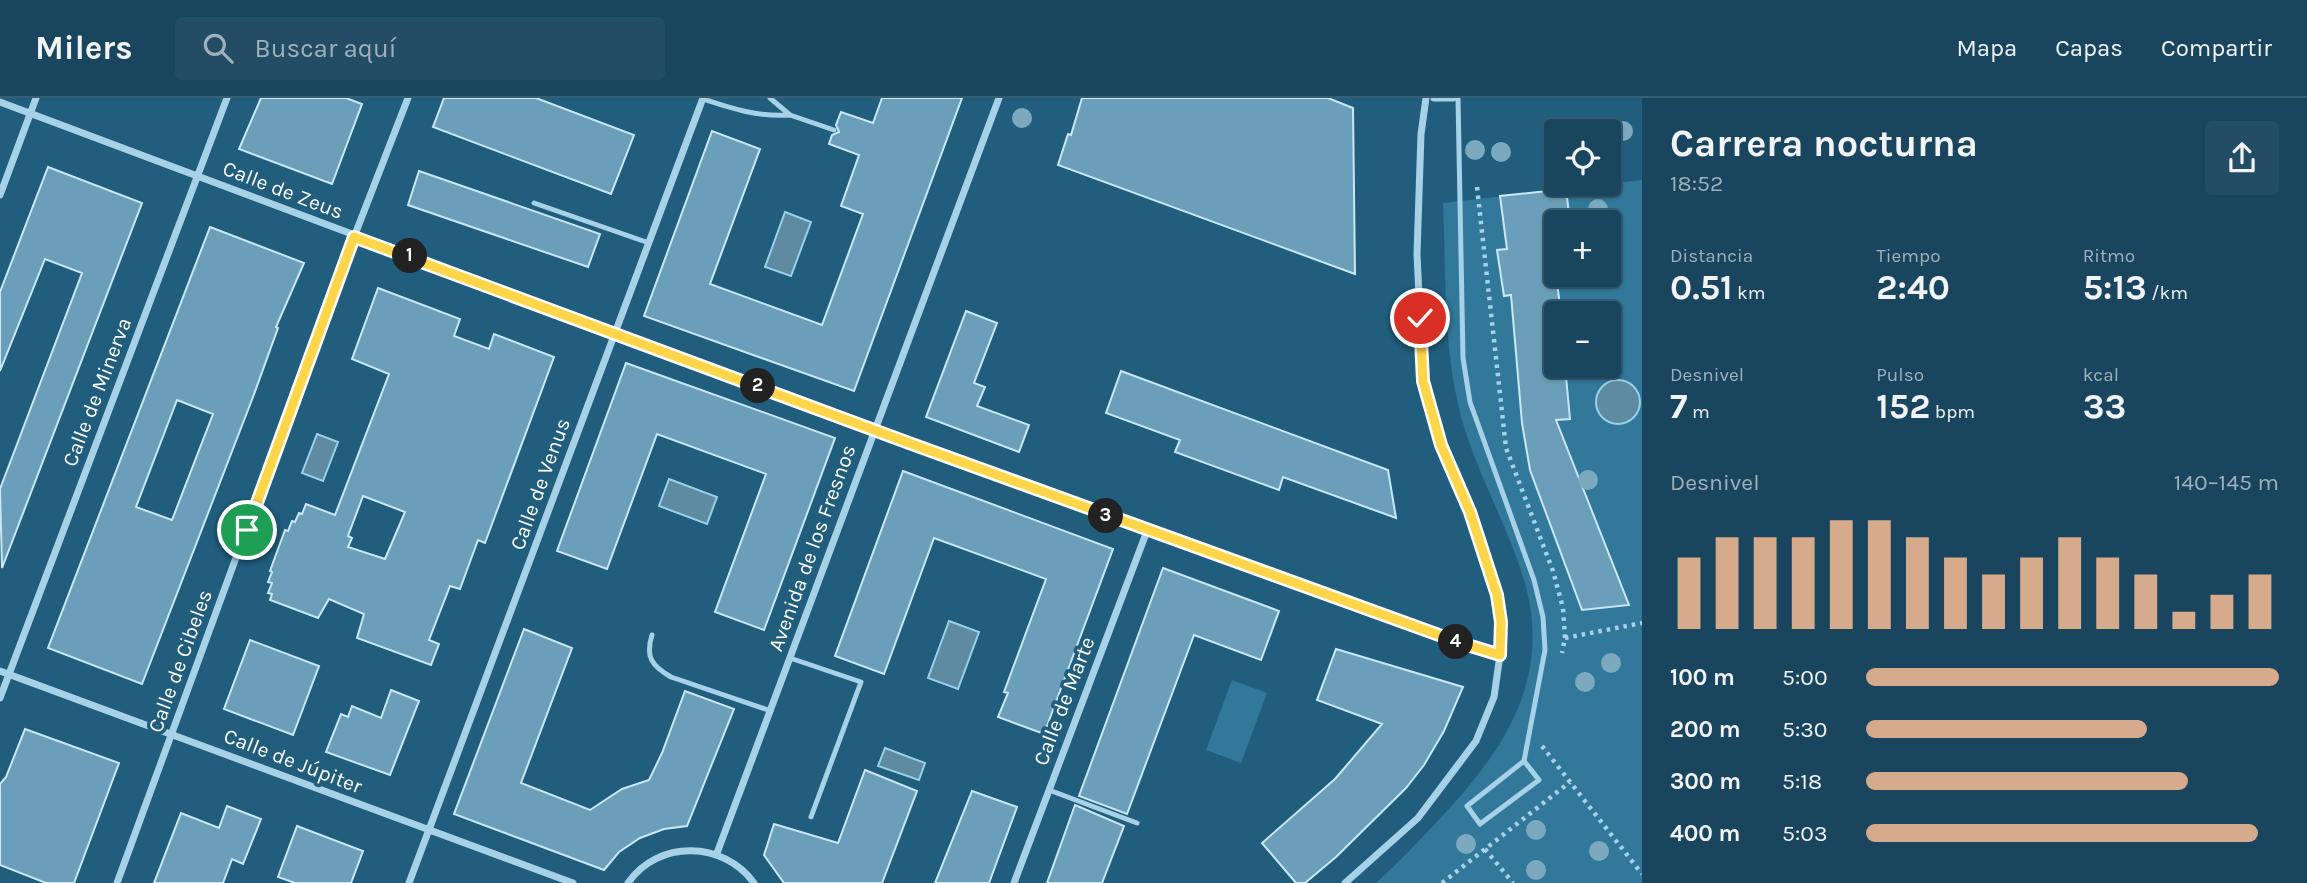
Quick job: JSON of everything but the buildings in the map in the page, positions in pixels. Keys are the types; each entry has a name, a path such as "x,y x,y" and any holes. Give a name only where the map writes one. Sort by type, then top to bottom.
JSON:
{"street":[{"path":"0,195 36,98"},
{"name":"Calle de Minerva","path":"0,698 227,98"},
{"name":"Calle de Cibeles","path":"117,883 354,237 408,98"},
{"name":"Calle de Venus","path":"409,883 703,98"},
{"name":"Avenida de los Fresnos","path":"717,853 999,98"},
{"path":"1345,883 1418,818 1476,741 1494,697 1500,655 1501,622 1497,595 1470,512 1441,445 1423,381 1417,254 1426,98"},
{"path":"1434,98 1455,98"},
{"name":"Calle de Zeus","path":"0,102 875,431 1147,531 1500,655"},
{"name":"Calle de Marte","path":"1014,883 1147,531"},
{"name":"Calle de Júpiter","path":"0,671 573,883"},
{"path":"628,883 636,872 657,856 687,849 717,853 745,870 754,883"}],"lane":[{"path":"703,98 748,114 790,115 834,130"},
{"path":"770,98 790,115"},
{"path":"1455,98 1463,358 1470,402 1534,580 1543,617 1545,650 1524,761 1467,806 1479,824 1539,780 1524,761"},
{"path":"534,203 649,243"},
{"path":"652,635 648,655 652,665 660,671 771,711"},
{"path":"790,658 861,682 811,817"},
{"path":"1049,790 1137,823"}],"path":[{"path":"1564,638 1642,623"},
{"path":"1441,883 1570,782"},
{"path":"1485,849 1513,883"}],"shaded area":[{"path":"1642,180 1642,883 1376,883 1412,848 1479,774 1514,717 1526,687 1532,654 1532,620 1525,583 1472,450 1458,404 1446,304 1443,203 1544,191 1544,196 1621,196 1621,182"},
{"path":"785,212 811,222 791,276 765,267"},
{"path":"1618,380 1634,386 1640,402 1634,418 1618,424 1602,418 1596,402 1602,386"},
{"path":"317,434 338,442 323,481 302,473"},
{"path":"669,479 717,497 707,524 659,506"},
{"path":"949,621 979,632 958,689 928,678"},
{"path":"1232,680 1267,693 1241,763 1206,750"},
{"path":"885,748 925,763 919,780 878,766"}],"route":[{"path":"247,530 354,237 1147,531 1500,655 1501,622 1497,595 1470,512 1441,445 1423,381 1420,318"}]}
